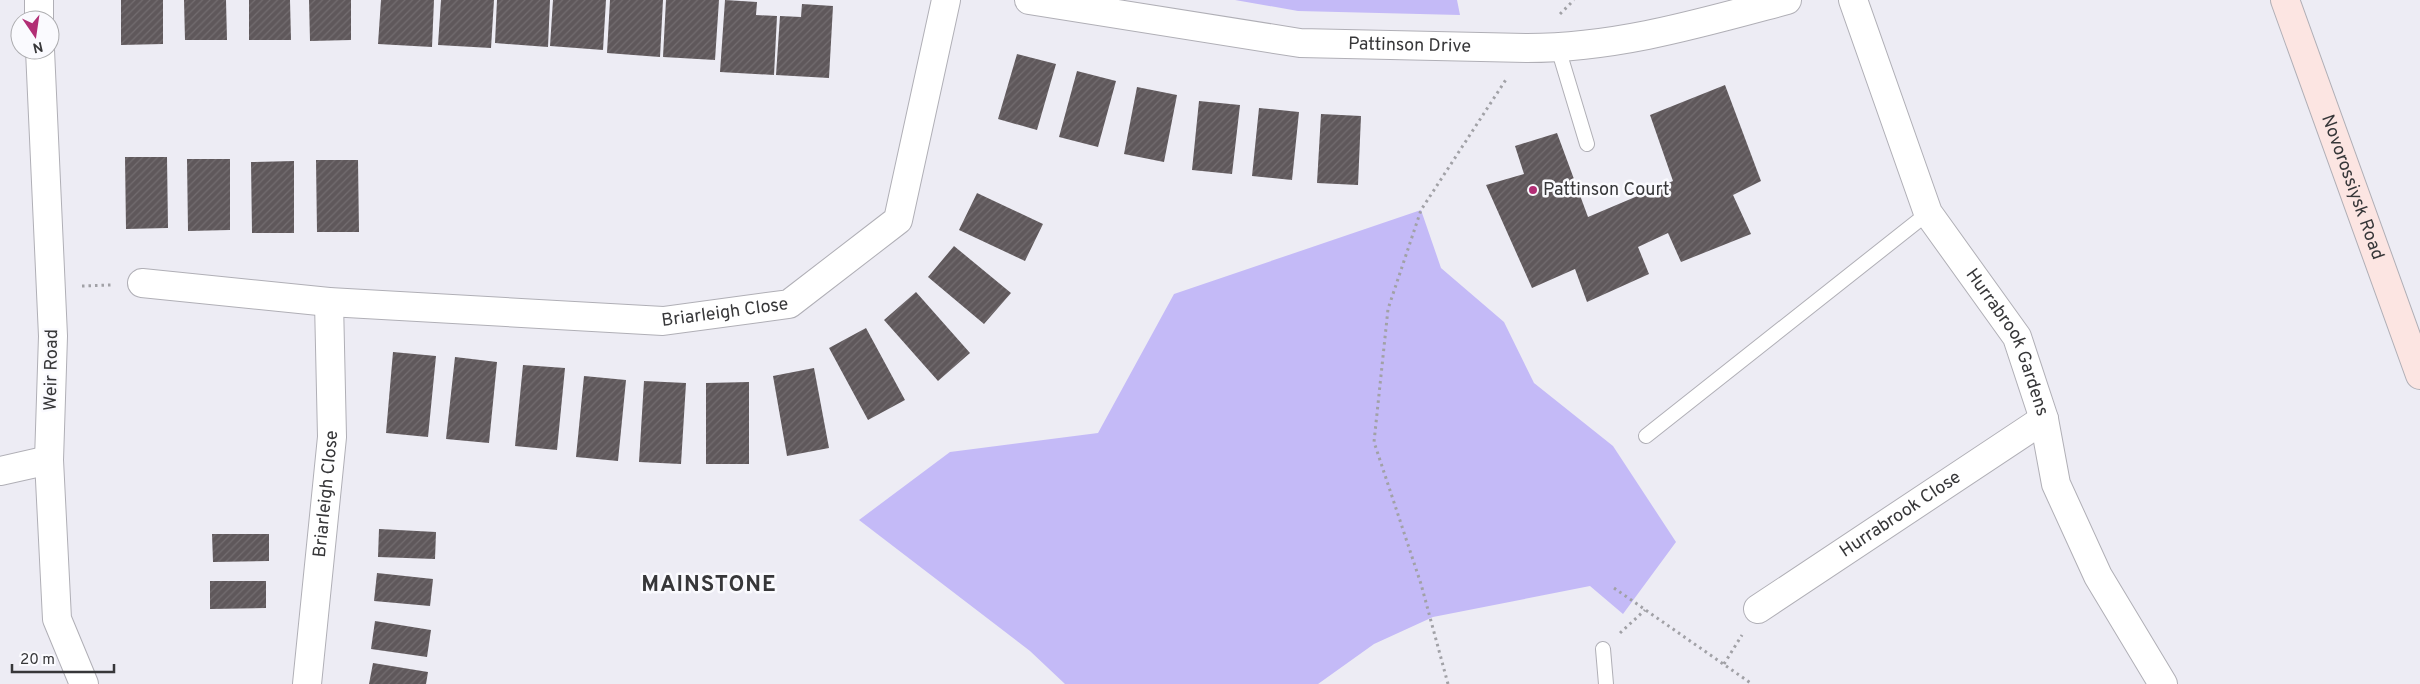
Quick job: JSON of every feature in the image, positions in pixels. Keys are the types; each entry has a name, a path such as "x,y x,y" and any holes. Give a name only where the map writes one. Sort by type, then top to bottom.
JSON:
{"main road":[{"name":"Novorossiysk Road","path":"2284,0 2420,375"}],"street":[{"name":"Briarleigh Close","path":"142,283 329,302 663,321 789,304 898,220 946,0"},
{"name":"Pattinson Drive","path":"1029,0 1300,43 1527,48 1558,48 1662,34 1787,0"},
{"name":"Hurrabrook Gardens","path":"1853,0 1928,213 2017,337 2044,419 2056,484 2098,576 2163,684"},
{"name":"Weir Road","path":"41,60 52,288 53,336 49,460 57,618 84,684"},
{"name":"Briarleigh Close","path":"307,684 332,437 329,302"},
{"name":"Hurrabrook Close","path":"1758,609 2044,419"},
{"path":"0,471 49,460"}],"lane":[{"path":"1558,48 1587,144"},
{"path":"1646,436 1928,213"},
{"path":"1603,649 1606,684"}],"path":[{"path":"1448,684 1421,584 1374,442 1388,310 1421,210 1527,48"},
{"path":"52,288 142,283"},
{"path":"1614,588 1752,684"},
{"path":"1603,649 1645,610"}],"shaded area":[{"path":"1235,0 1457,0 1460,15 1298,11"},
{"path":"1421,210 1441,268 1504,322 1534,383 1613,446 1676,542 1623,614 1590,586 1433,617 1374,644 1318,684 1065,684 1030,651 859,520 950,452 1098,433 1174,294"}],"building":[{"path":"121,0 163,0 163,44 121,45"},
{"path":"184,0 226,0 227,40 185,40"},
{"path":"249,0 290,0 291,40 249,40"},
{"path":"309,0 351,0 351,40 310,41"},
{"path":"381,0 434,0 432,47 378,44"},
{"path":"441,0 494,0 491,48 438,45"},
{"path":"497,0 550,0 548,47 495,43"},
{"path":"553,0 606,0 603,50 550,46"},
{"path":"610,0 663,0 660,57 607,53"},
{"path":"666,0 719,0 715,60 663,57"},
{"path":"725,0 757,2 756,15 777,16 774,75 720,72"},
{"path":"802,4 833,6 829,78 776,75 780,16 801,17"},
{"path":"1017,54 1056,64 1037,130 998,119"},
{"path":"1077,71 1116,81 1098,147 1059,137"},
{"name":"Pattinson Court","path":"1725,85 1761,181 1733,195 1751,234 1681,262 1668,233 1638,247 1649,274 1587,302 1575,269 1532,288 1486,185 1524,174 1515,146 1557,133 1588,217 1673,181 1650,115"},
{"path":"1137,87 1177,95 1164,162 1124,154"},
{"path":"1199,101 1240,105 1232,174 1192,170"},
{"path":"1259,108 1299,112 1292,180 1252,176"},
{"path":"1321,114 1361,116 1358,185 1317,183"},
{"path":"125,157 167,157 168,228 126,229"},
{"path":"187,159 230,159 230,230 188,231"},
{"path":"316,160 358,160 359,232 317,232"},
{"path":"294,161 294,233 252,233 251,162"},
{"path":"977,193 1043,224 1025,261 959,230"},
{"path":"954,246 1011,293 984,324 928,277"},
{"path":"916,292 970,353 938,381 884,320"},
{"path":"866,328 905,400 868,420 829,348"},
{"path":"393,352 436,356 428,437 386,433"},
{"path":"455,357 497,362 489,443 446,439"},
{"path":"523,365 565,368 557,450 515,446"},
{"path":"814,368 829,448 787,456 773,376"},
{"path":"584,376 626,380 618,461 576,457"},
{"path":"644,381 686,383 681,464 639,462"},
{"path":"749,382 749,464 706,464 706,383"},
{"path":"379,529 436,532 435,559 378,557"},
{"path":"212,534 269,534 269,561 213,562"},
{"path":"377,573 433,579 430,606 374,601"},
{"path":"210,581 266,581 266,608 210,609"},
{"path":"375,621 431,630 427,657 371,649"},
{"path":"373,663 428,672 426,684 369,684"}],"place":[{"name":"Pattinson Court","path":"1533,190"}],"district":[{"name":"MAINSTONE","path":"709,585"}]}
